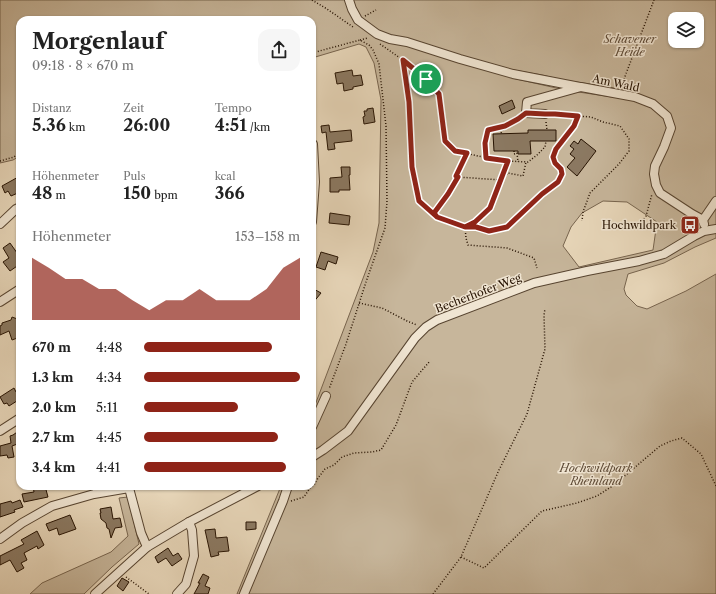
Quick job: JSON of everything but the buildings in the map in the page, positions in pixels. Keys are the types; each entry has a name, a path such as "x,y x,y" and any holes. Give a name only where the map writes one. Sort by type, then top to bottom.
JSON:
{"street":[{"path":"348,0 358,20 377,34 390,39 407,42 513,74 581,87"},
{"name":"Am Wald","path":"526,113 527,102 581,87 635,97 653,104 667,116 671,128 655,166 654,174 656,185"},
{"path":"526,113 545,114"},
{"path":"656,185 660,193 703,220"},
{"path":"704,231 703,220 716,201"},
{"path":"0,224 16,209"},
{"name":"Becherhofer Weg","path":"316,454 348,431 410,344 426,327 437,320 534,283 639,261 664,254 704,231 716,229"},
{"path":"0,302 16,292"},
{"path":"316,418 326,396"},
{"path":"0,431 16,421"},
{"path":"0,539 22,523 52,506 114,490"},
{"path":"130,490 140,533 147,546"},
{"path":"95,594 118,571 147,546 250,490"},
{"path":"244,594 287,490"},
{"path":"177,594 186,584 194,556 192,530 189,522"}],"path":[{"path":"312,0 357,30"},
{"path":"613,93 624,79 654,0"},
{"path":"358,20 376,10"},
{"path":"316,51 360,40 369,45 373,50 379,64 386,126 387,201 385,228 346,344 326,396"},
{"path":"375,41 403,60 426,79 439,94 445,141 455,151 486,158 528,162 545,147 546,141"},
{"path":"403,60 409,102 412,167 419,201 437,217 465,227 476,227 489,231 507,227 542,194 558,182 562,174 561,169 555,163 553,157 556,149 574,126 578,116"},
{"path":"486,158 485,143 488,130 505,126 526,113"},
{"path":"545,114 591,117 603,122 620,126 629,139 629,151 619,164 590,193 583,212 582,221"},
{"path":"501,133 505,126"},
{"path":"514,151 514,154 517,154 518,162"},
{"path":"434,213 458,177 456,176 467,153"},
{"path":"0,160 14,157 16,155"},
{"path":"465,227 475,222 490,208 508,161"},
{"path":"458,177 501,180 508,173 523,176 526,162"},
{"path":"644,219 656,185"},
{"path":"465,227 468,245 507,248 534,258 537,268"},
{"path":"359,303 382,308 407,321 426,327"},
{"path":"433,594 461,557 499,470 527,414 545,349 545,309"},
{"path":"316,482 325,469 334,465 342,457 354,453 380,450 396,425 412,382 430,361"},
{"path":"461,557 484,568 542,511 577,503 597,496 660,446 671,441 682,438 701,454 716,486"},
{"path":"283,501 293,501 304,497 309,490"},
{"path":"118,571 149,594"}],"green space":[{"path":"0,0 716,0 716,238 664,263 628,274 624,289 626,295 637,306 647,309 686,291 716,274 716,594 237,594 279,490 316,490 316,402 373,252 379,223 381,100 374,63 366,47 359,44 316,57 316,16 16,16 16,158 0,163","holes":["514,70 563,80 617,89 612,97 565,90 512,78","603,201 627,202 657,222 653,250 579,267 563,246 571,227 582,213"]},
{"path":"128,497 139,544 84,594 30,594 42,583 111,552 128,536 119,498"}],"place":[{"name":"Hochwildpark","path":"690,225"}],"route":[{"path":"426,79 403,60 409,102 412,167 419,201 437,217 465,227 476,227 489,231 507,227 542,194 558,182 562,174 561,169 555,163 553,157 556,149 574,126 578,116 526,113 505,126 488,130 485,143 486,158 508,161 490,208 475,222 465,227 437,217 434,213 458,177 456,176 467,153 455,151 445,141 439,94 426,79"}],"park label":[{"name":"Schavener Heide","path":"630,45"},
{"name":"Hochwildpark Rheinland","path":"596,474"}]}
